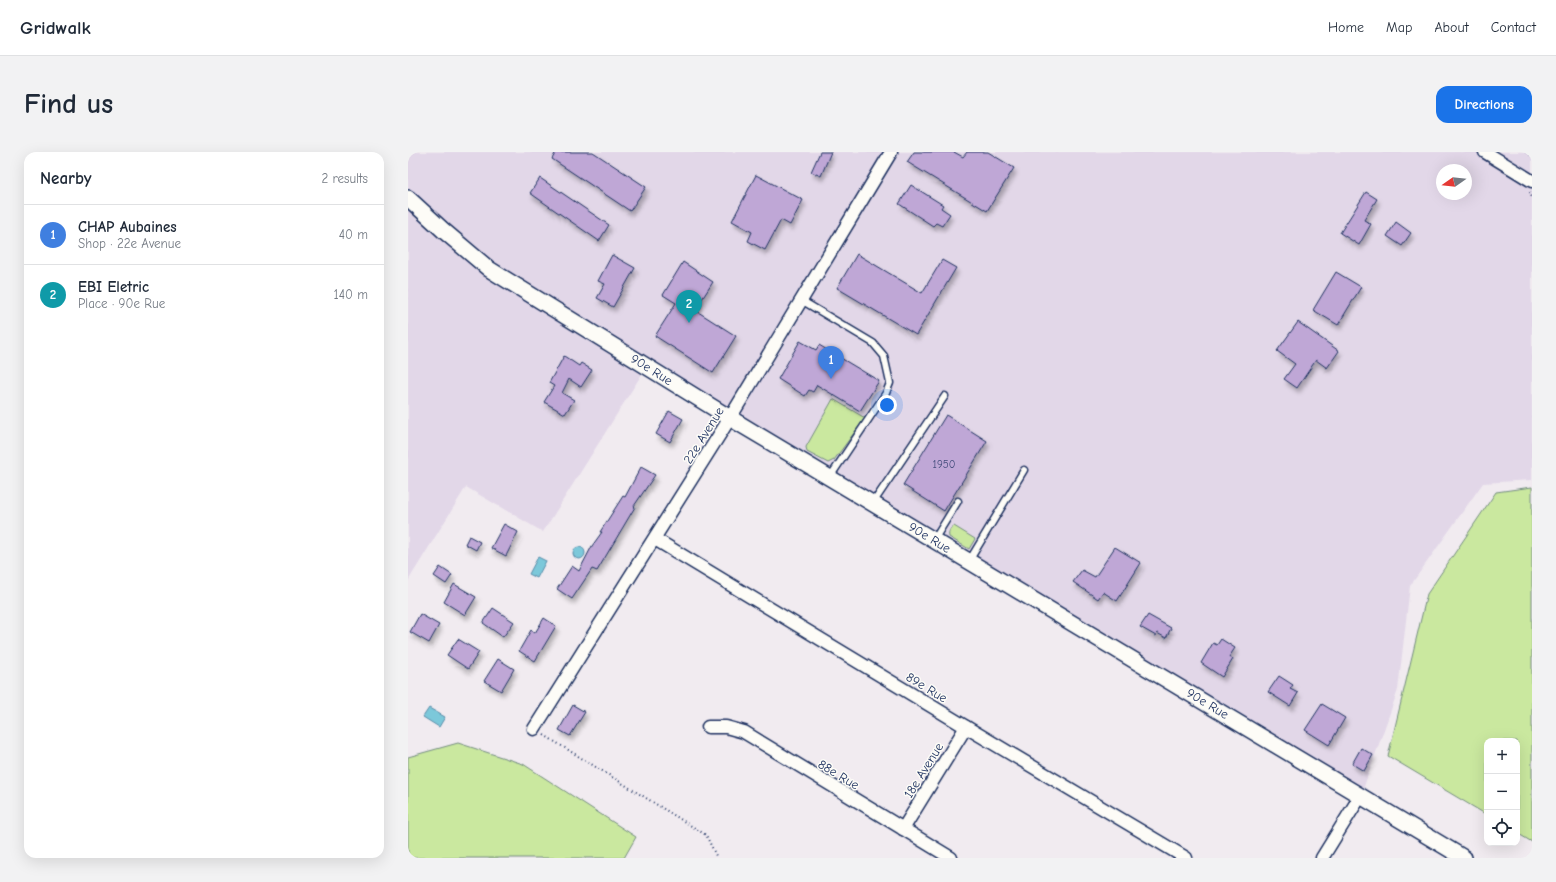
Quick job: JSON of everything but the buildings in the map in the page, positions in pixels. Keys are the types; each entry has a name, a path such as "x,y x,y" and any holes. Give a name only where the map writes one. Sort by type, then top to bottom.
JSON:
{"street":[{"name":"22e Avenue","path":"534,729 730,418 891,152"},
{"path":"1485,152 1532,181"},
{"name":"90e Rue","path":"408,198 489,269 730,418 1464,858"},
{"name":"89e Rue","path":"655,539 1186,858"},
{"name":"88e Rue","path":"708,727 726,727 744,732 951,858"},
{"name":"18e Avenue","path":"903,829 966,727"},
{"path":"1322,858 1361,795"}],"lane":[{"path":"801,300 873,343 884,356 890,383 886,393 830,478"},
{"path":"873,503 945,396"},
{"path":"969,561 1024,470"},
{"path":"934,540 958,501"}],"path":[{"path":"1526,152 1532,156"},
{"path":"534,729 706,835 717,858"}],"shaded area":[{"path":"408,152 1532,152 1532,480 1483,483 1410,586 1398,690 1361,795 647,366 543,532 466,487 408,581"}],"green space":[{"path":"833,399 865,418 834,460 828,463 807,452 806,447"},
{"path":"1532,487 1532,842 1520,835 1520,738 1484,738 1484,813 1388,756 1427,594 1496,492"},
{"path":"954,526 975,539 969,549 949,537 950,530"},
{"path":"458,743 523,764 636,837 624,858 408,858 408,757"}],"water":[{"path":"581,547 584,548 584,558 577,559 574,558 573,551 574,548"},
{"path":"538,557 546,561 537,578 529,574"},
{"path":"429,708 445,717 439,727 423,717"}],"place":[{"name":"EBI Eletric","path":"689,323"},
{"name":"CHAP Aubaines","path":"831,379"}]}
